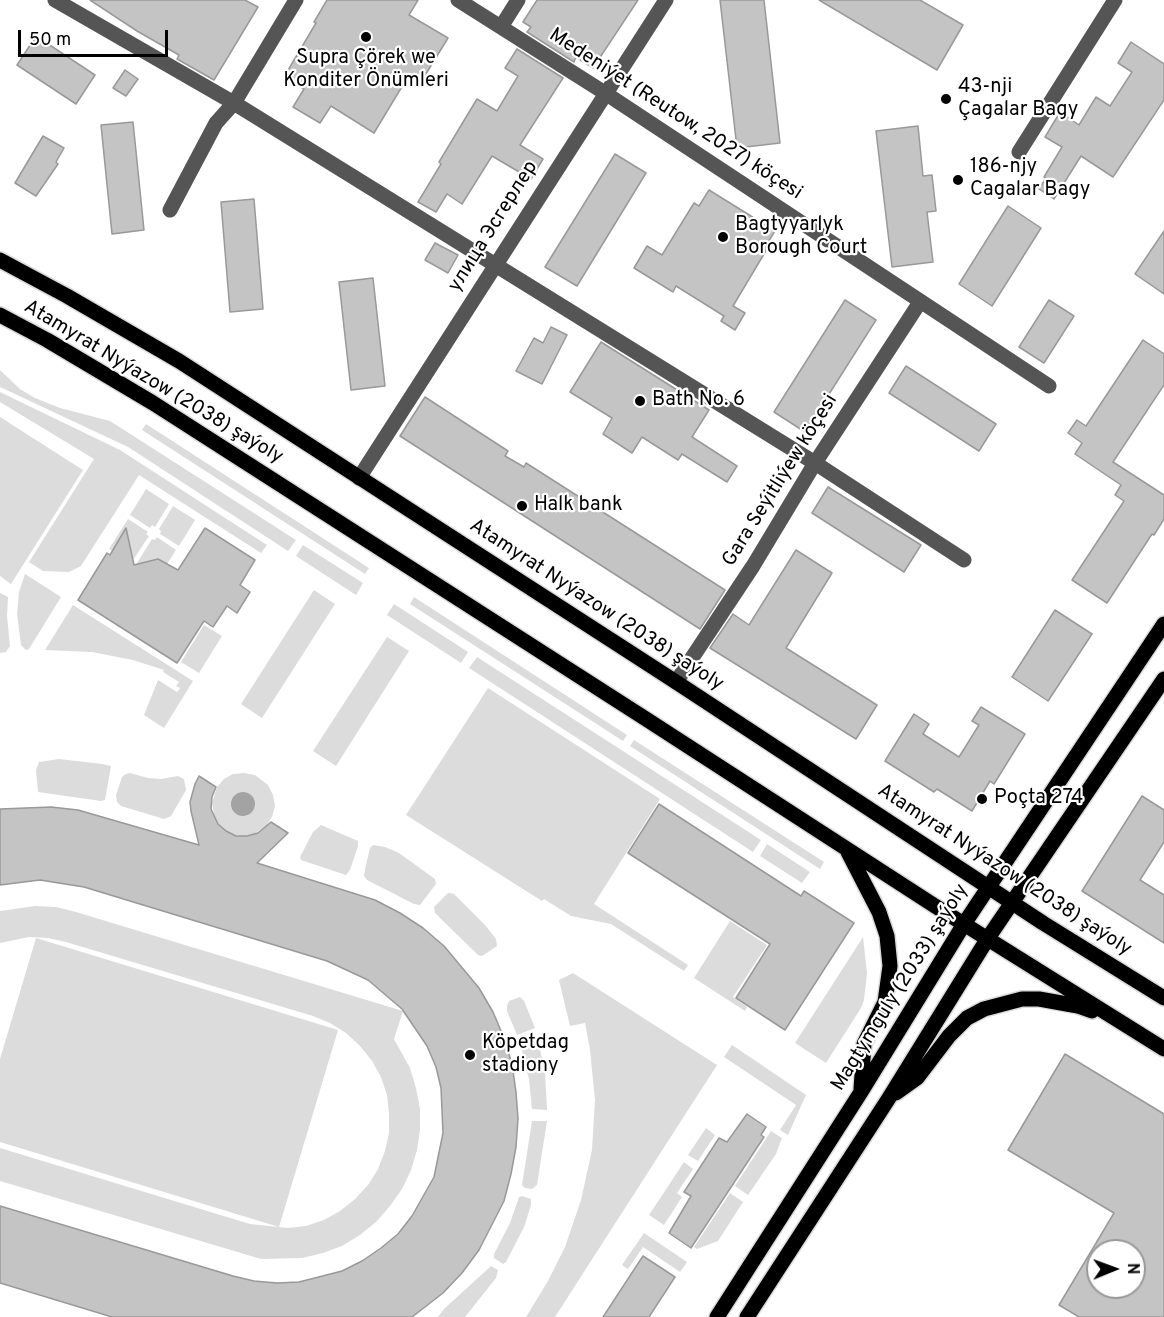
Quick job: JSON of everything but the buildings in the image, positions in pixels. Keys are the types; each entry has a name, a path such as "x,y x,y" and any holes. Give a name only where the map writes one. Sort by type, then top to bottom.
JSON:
{"main road":[{"name":"Atamyrat Nyýazow (2038) şaýoly","path":"0,260 179,361 676,682 1012,903 1164,998"},
{"name":"Atamyrat Nyýazow (2038) şaýoly","path":"0,315 153,403 988,938 1020,961 1164,1050"},
{"name":"Magtymguly (2033) şaýoly","path":"717,1317 861,1092 964,924 1164,624"},
{"path":"747,1317 889,1098 988,938 1164,679"},
{"path":"846,849 879,912 886,936 890,966 885,1002 864,1044 861,1092"},
{"path":"889,1098 917,1078 961,1024 984,1009 1022,999 1039,999 1078,1006 1118,1021"}],"street":[{"path":"55,0 234,103 815,463 964,560"},
{"path":"170,210 216,123 234,103 296,0"},
{"name":"Medeniýet (Reutow, 2027) köçesi","path":"458,0 605,93 1049,386"},
{"path":"501,27 518,0"},
{"name":"улица Эсгерлер","path":"359,478 666,0"},
{"path":"1019,152 1114,0"},
{"name":"Gara Seýitliýew köçesi","path":"676,682 753,566 815,463 920,302"}],"shaded area":[{"path":"0,370 20,389 35,398 60,408 110,421 296,540 288,551 128,447 0,387"},
{"path":"0,392 120,450 267,545 261,553 139,475 81,566 69,572 43,571 29,562 94,459 0,402"},
{"path":"0,417 83,470 11,584 0,576"},
{"path":"146,424 369,568 365,574 142,430"},
{"path":"146,489 169,504 155,527 152,525 150,528 130,515"},
{"path":"173,506 195,520 179,546 160,534 159,529"},
{"path":"128,519 148,532 146,534 149,536 131,563 109,549"},
{"path":"157,537 176,550 157,580 135,566 152,539 155,540"},
{"path":"303,545 363,583 356,595 296,556"},
{"path":"25,574 61,597 29,649 26,650 21,645 17,614 19,592"},
{"path":"314,590 335,604 262,718 241,704"},
{"path":"0,593 8,597 10,646 6,652 0,653"},
{"path":"414,597 627,735 623,741 410,604"},
{"path":"394,604 468,652 461,663 387,615"},
{"path":"73,605 193,681 164,728 144,715 158,680 177,692 180,688 176,686 179,682 163,672 164,670 133,660 92,652 45,650"},
{"path":"204,625 222,636 199,673 181,662"},
{"path":"387,637 409,651 336,766 313,751"},
{"path":"477,657 761,840 753,852 469,668"},
{"path":"488,688 660,799 594,904 688,965 684,971 611,924 571,916 544,899 542,901 406,815"},
{"path":"634,740 824,862 820,869 630,746"},
{"path":"59,759 111,766 105,800 38,792 36,770 39,762"},
{"path":"130,773 148,778 161,779 178,776 184,779 186,790 171,816 164,819 121,806 117,802 116,795 122,777"},
{"path":"233,774 255,775 268,785 273,795 275,806 272,817 266,826 253,835 231,834 215,819 212,803 217,787","holes":["243,792 251,796 255,805 253,811 247,816 232,808 234,796"]},
{"path":"243,792 248,793 254,799 254,809 248,815 243,816 238,815 232,809 231,804 232,799 238,793"},
{"path":"321,825 358,841 350,870 346,875 301,860 300,857 313,832"},
{"path":"767,844 810,872 802,883 760,856"},
{"path":"373,845 399,853 435,879 436,884 420,905 367,880 364,876 365,869 370,848"},
{"path":"448,893 454,894 485,925 496,939 497,946 482,956 478,955 435,913 434,907"},
{"path":"35,906 56,907 76,912 403,1011 394,1039 410,1068 416,1088 420,1109 420,1130 411,1170 402,1189 376,1222 342,1246 323,1253 302,1258 261,1259 0,1181 0,1148 250,1224 288,1228 306,1226 340,1211 368,1185 378,1169 389,1133 387,1095 381,1077 372,1061 346,1033 313,1016 66,942 29,937 0,943 0,911"},
{"path":"730,921 767,945 733,997 747,1007 745,1011 694,978"},
{"path":"863,937 867,973 864,1000 826,1063 795,1043"},
{"path":"36,938 338,1030 279,1227 0,1142 0,1059"},
{"path":"573,973 717,1065 555,1317 526,1317 565,1247 581,1200 592,1150 595,1100 585,1023 570,1026 559,980"},
{"path":"520,997 524,1001 535,1028 517,1035 507,1006 509,1001"},
{"path":"537,1036 545,1072 547,1110 532,1109 529,1079 520,1043"},
{"path":"732,1045 806,1095 788,1135 780,1130 796,1105 724,1057"},
{"path":"532,1121 547,1121 537,1185 532,1189 522,1185"},
{"path":"706,1128 715,1135 698,1161 688,1155"},
{"path":"771,1131 782,1138 776,1154 748,1195 735,1186"},
{"path":"684,1162 693,1169 677,1193 682,1197 664,1225 649,1215"},
{"path":"730,1193 743,1202 718,1241 697,1249 694,1247"},
{"path":"519,1197 531,1199 531,1205 524,1227 503,1264 494,1258 494,1254 510,1223"},
{"path":"644,1233 687,1262 680,1272 643,1247 628,1269 622,1265"},
{"path":"491,1266 498,1270 496,1278 465,1317 438,1317 444,1309"}],"place":[{"name":"Supra Çörek we Konditer Önümleri","path":"366,37"},
{"name":"43-nji Çagalar Bagy","path":"946,99"},
{"name":"186-njy Cagalar Bagy","path":"958,180"},
{"name":"Bagtyyarlyk Borough Court","path":"723,237"},
{"name":"Bath No. 6","path":"640,401"},
{"name":"Halk bank","path":"522,506"},
{"name":"Poçta 274","path":"982,799"},
{"name":"Köpetdag stadiony","path":"470,1055"}]}
